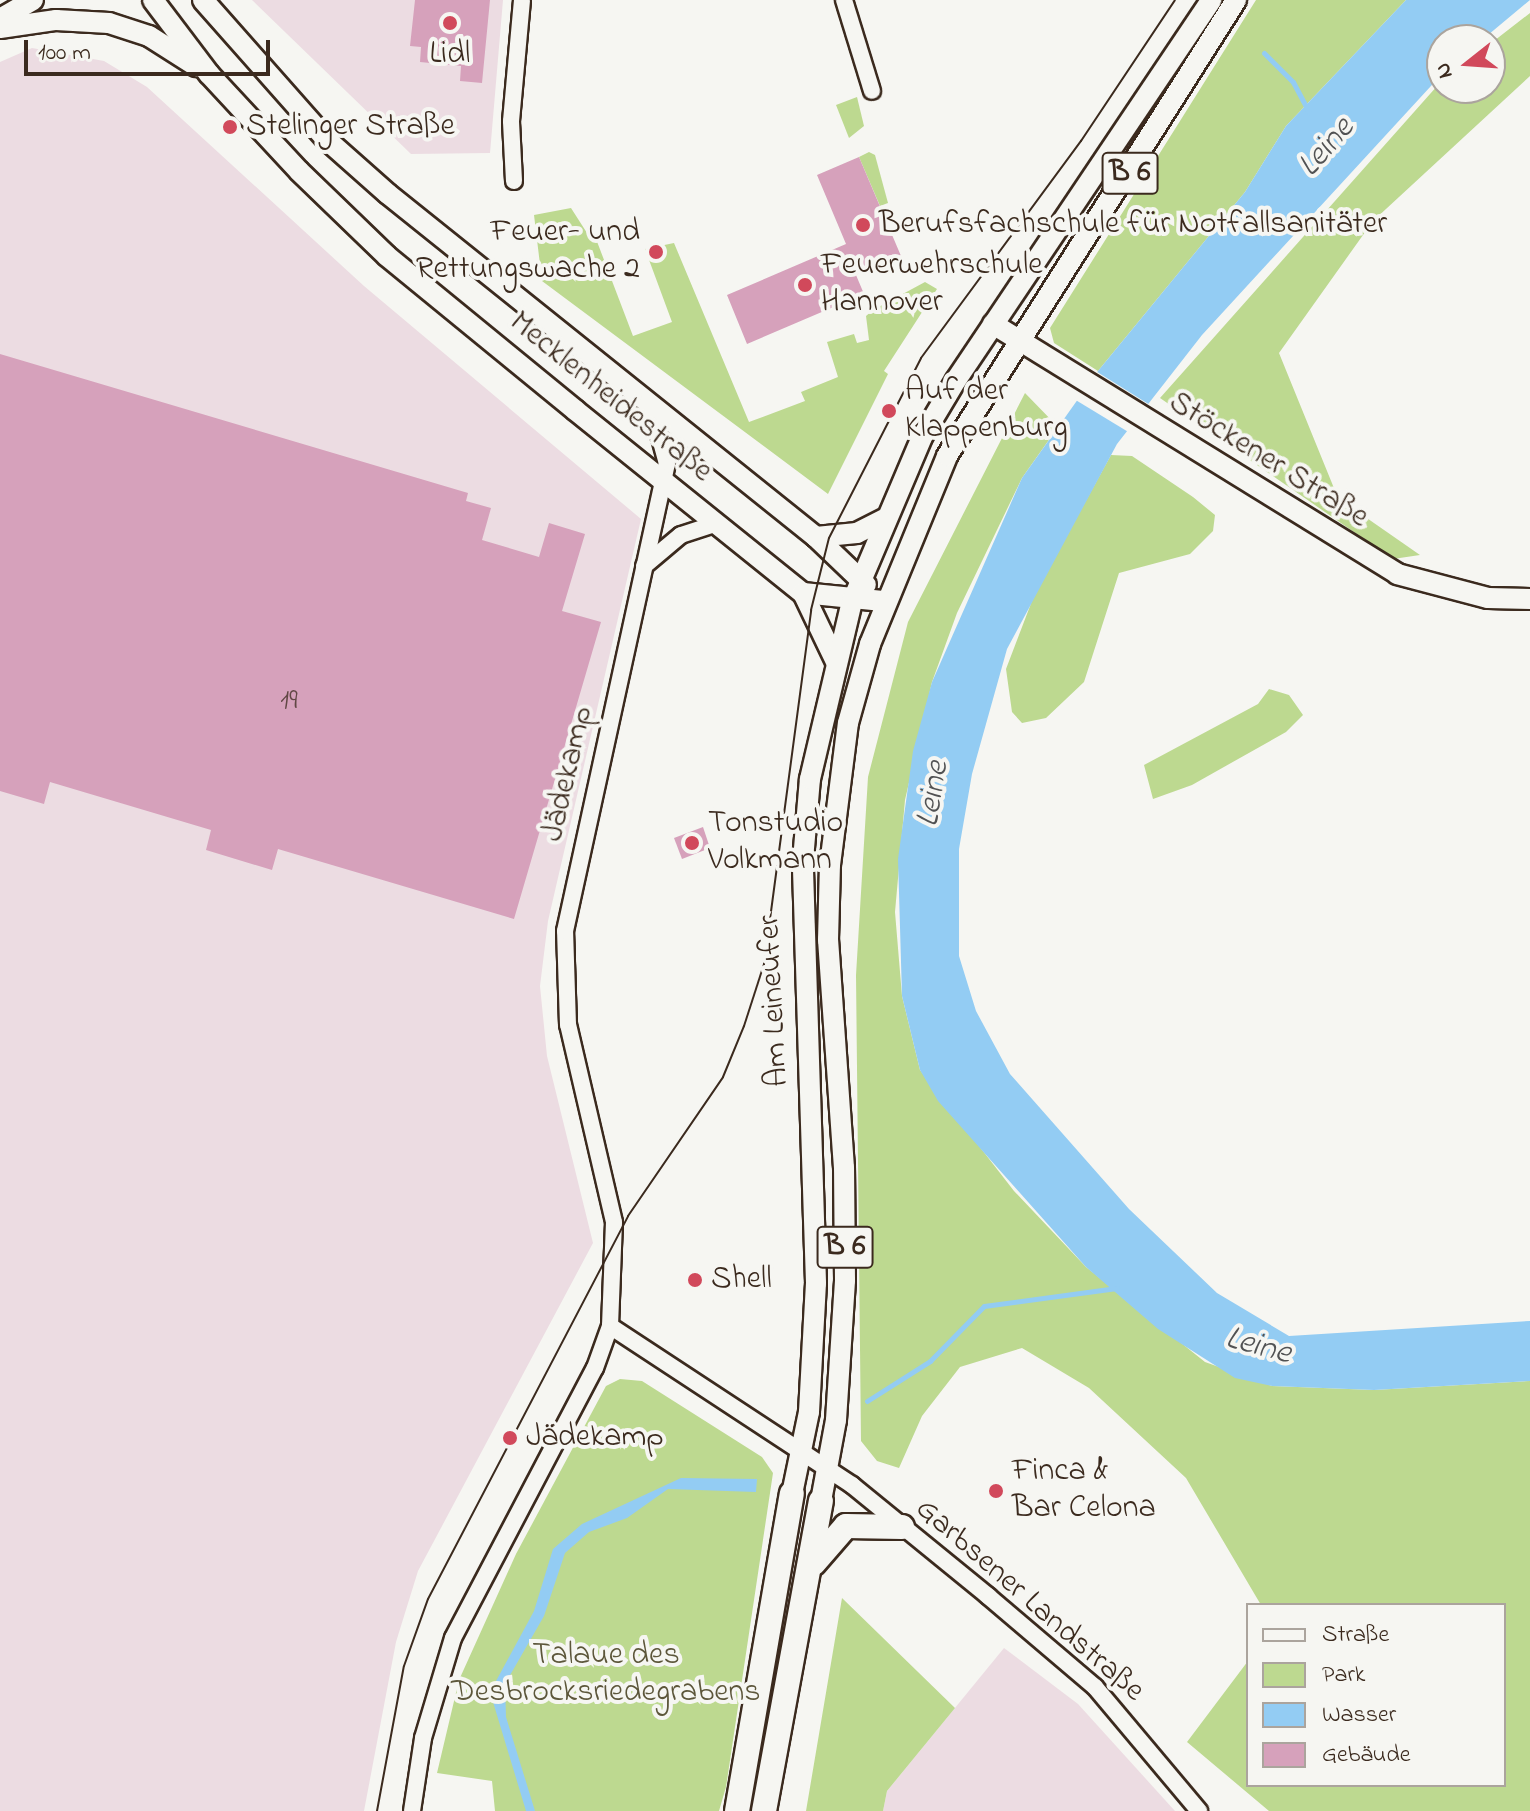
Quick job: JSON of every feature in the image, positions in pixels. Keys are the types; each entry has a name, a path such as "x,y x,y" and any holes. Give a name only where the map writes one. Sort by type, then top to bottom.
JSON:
{"highway":[{"name":"Am Leineufer","path":"737,1811 792,1494"},
{"name":"Am Leineufer","path":"764,1811 821,1501"},
{"path":"808,1572 846,1526 902,1527"}],"main road":[{"path":"0,19 33,0"},
{"name":"Mecklenheidestraße","path":"153,0 209,74 387,256 803,593 852,602 883,601"},
{"name":"Mecklenheidestraße","path":"203,0 327,140 653,412 816,537 883,601"},
{"name":"Am Leineufer","path":"792,1494 802,1452 816,1283 803,860 810,779 852,602 859,578 922,437 993,324 1211,0"},
{"name":"Am Leineufer","path":"821,1501 828,1468 845,1280 844,1168 828,940 830,865 848,723 883,601 947,456 1236,0"},
{"path":"0,28 56,20 109,23 149,36 209,74"},
{"name":"Stöckener Straße","path":"993,324 1017,342 1397,574 1488,598 1530,599"},
{"path":"816,537 857,533 885,519"},
{"path":"803,593 836,662"}],"street":[{"path":"514,181 511,121 522,0"},
{"path":"844,0 872,91"},
{"name":"Jädekamp","path":"412,1811 427,1723 453,1638 595,1368 610,1326 614,1222 568,1025 565,931 663,479 666,449 653,412"},
{"path":"644,566 681,535 717,523"},
{"path":"610,1326 802,1452"},
{"name":"Garbsener Landstraße","path":"802,1452 828,1468 902,1527 1095,1687 1199,1811"}],"shaded area":[{"path":"252,0 503,0 490,153 411,154"},
{"path":"32,48 104,61 147,87 364,286 641,519 548,921 540,986 547,1056 593,1243 418,1571 396,1642 364,1811 0,1811 0,62"},
{"path":"1004,1648 1078,1704 1175,1811 883,1811 887,1791"}],"green space":[{"path":"1256,0 1406,0 1286,126 1245,192 1098,371 1054,343 1050,328"},
{"path":"1530,13 1530,76 1506,98 1506,32"},
{"path":"857,97 864,126 849,138 836,105"},
{"path":"1426,99 1426,104 1500,104 1373,221 1279,353 1338,498 1420,555 1393,559 1160,398"},
{"path":"869,152 875,155 888,203 880,206 859,157"},
{"path":"571,208 587,233 593,231 633,336 672,322 645,249 674,243 749,422 805,401 801,392 838,377 827,342 854,334 857,343 869,340 866,316 873,310 925,282 937,289 884,371 888,374 828,494 542,281 534,215"},
{"path":"1025,393 1058,427 1022,478 957,613 932,682 905,800 895,912 902,996 920,1070 1014,1191 1086,1267 1205,1362 1272,1386 1374,1390 1530,1381 1530,1811 1269,1811 1187,1742 1246,1664 1246,1787 1506,1787 1506,1603 1260,1603 1186,1478 1089,1388 1022,1348 960,1367 922,1416 899,1468 877,1461 861,1441 856,975 868,777 908,622"},
{"path":"1111,455 1132,456 1193,497 1215,515 1213,531 1190,554 1119,573 1084,682 1046,718 1022,723 1012,712 1006,669 1035,593"},
{"path":"1269,689 1289,695 1303,715 1286,732 1192,785 1153,799 1144,765 1258,704"},
{"name":"Talaue des Desbrocksriedegrabens","path":"620,1379 642,1381 762,1457 773,1473 726,1787 719,1811 495,1811 492,1781 437,1773 459,1680 516,1554 606,1386"},
{"path":"842,1598 955,1708 887,1791 883,1811 806,1811"}],"water":[{"name":"Leine","path":"1406,0 1530,0 1501,24 1426,24 1426,91 1202,335 1117,444 1007,649 972,774 959,849 959,956 976,1011 1010,1074 1129,1209 1217,1293 1289,1336 1530,1321 1530,1381 1374,1390 1272,1386 1235,1378 1158,1329 1086,1267 938,1101 920,1070 902,996 898,859 913,751 932,682 1022,478 1098,371 1245,192 1286,126"},
{"path":"681,1478 757,1479 756,1492 668,1489 627,1518 589,1532 565,1553 544,1616 505,1684 506,1717 535,1811 526,1811 493,1702 496,1681 534,1611 553,1549 582,1524"}],"pier":[{"path":"1094,370 1150,405 1130,433 1074,399"}],"building":[{"name":"Lidl","path":"415,0 490,0 482,83 460,81 461,66 420,62 421,47 410,46"},
{"path":"859,157 901,256 856,275 864,294 747,344 727,295 846,244 817,175"},
{"path":"0,354 468,493 466,501 491,508 482,540 539,557 549,523 585,534 562,611 601,622 514,919 278,849 272,870 206,850 211,830 50,782 44,804 0,791"},
{"name":"Tonstudio Volkmann","path":"703,827 710,848 682,859 674,838"}],"waterway":[{"name":"Leine","path":"1264,53 1293,82 1309,112"},
{"path":"867,1401 930,1361 984,1306 1117,1288"}],"tram line":[{"path":"377,1811 404,1666 428,1599 628,1216 723,1077 744,1026 764,964 811,610 829,538 921,358 1081,141 1175,0"}],"place":[{"name":"Lidl","path":"450,23"},
{"name":"Stelinger Straße","path":"230,127"},
{"name":"Berufsfachschule für Notfallsanitäter","path":"863,225"},
{"name":"Feuer- und Rettungswache 2","path":"656,252"},
{"name":"Feuerwehrschule Hannover","path":"805,285"},
{"name":"Auf der Klappenburg","path":"889,411"},
{"name":"Tonstudio Volkmann","path":"692,843"},
{"name":"Shell","path":"695,1280"},
{"name":"Jädekamp","path":"510,1438"},
{"name":"Finca & Bar Celona","path":"996,1491"}]}
